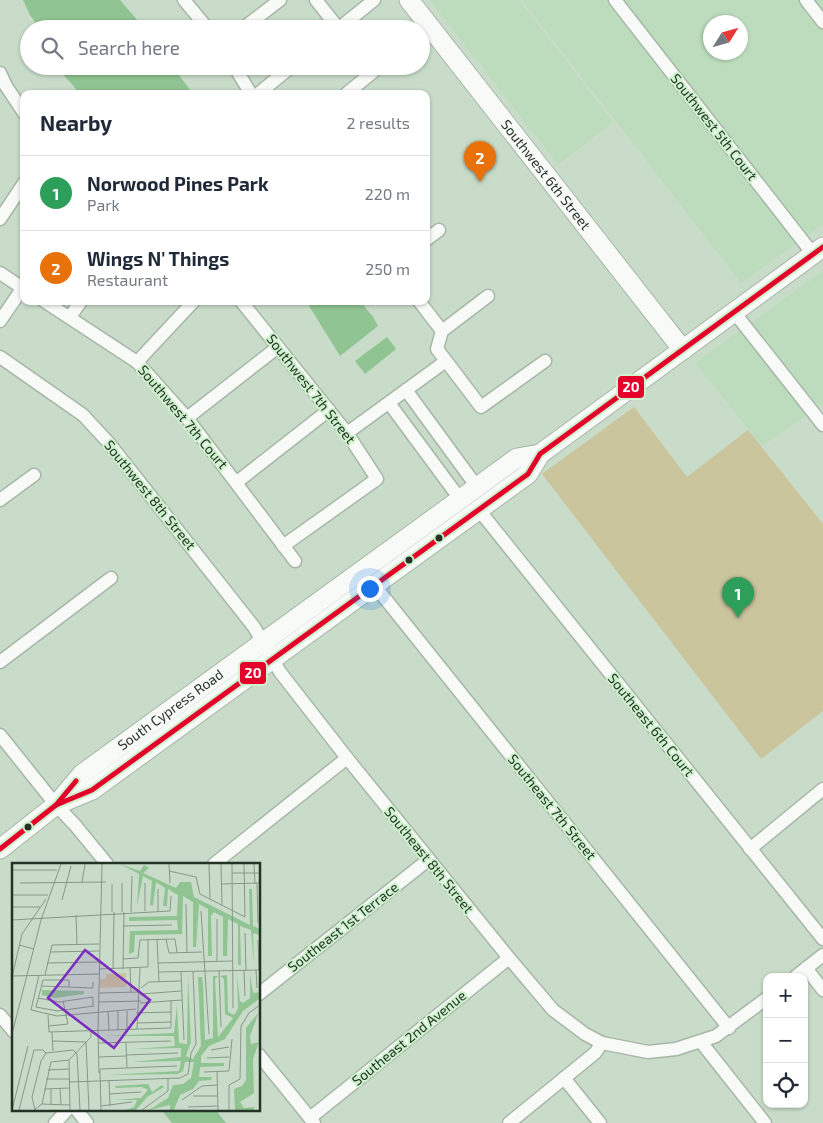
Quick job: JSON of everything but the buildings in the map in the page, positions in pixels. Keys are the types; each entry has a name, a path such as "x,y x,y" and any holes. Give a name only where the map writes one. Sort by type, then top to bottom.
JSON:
{"street":[{"path":"184,0 201,20"},
{"path":"254,20 280,0"},
{"path":"316,0 332,20"},
{"path":"350,20 374,0"},
{"name":"Southwest 6th Street","path":"409,0 425,20"},
{"name":"Southwest 5th Court","path":"614,0 818,251"},
{"path":"806,0 823,22"},
{"name":"Southwest 6th Street","path":"430,27 683,350"},
{"path":"0,73 3,88 20,107"},
{"path":"239,75 249,90"},
{"path":"263,90 281,75"},
{"path":"350,90 365,75"},
{"path":"0,219 20,189"},
{"path":"430,237 439,230"},
{"name":"South Cypress Road","path":"56,805 92,790 480,510 528,474 540,454 818,251"},
{"path":"0,273 20,286"},
{"path":"0,321 20,292"},
{"path":"488,296 442,331 437,349 481,407 545,361"},
{"name":"Southwest 7th Court","path":"50,305 137,362 187,418 295,561"},
{"path":"70,317 78,305"},
{"path":"137,362 190,305"},
{"name":"Southwest 7th Street","path":"243,305 347,433 378,479 283,546"},
{"path":"422,305 442,331"},
{"path":"734,312 823,425"},
{"path":"187,418 278,347"},
{"name":"Southwest 8th Street","path":"0,357 83,416 108,442 254,627 272,659"},
{"path":"347,433 446,361"},
{"path":"406,390 477,487"},
{"path":"390,403 460,499"},
{"path":"237,482 329,410"},
{"name":"South Cypress Road","path":"0,849 56,805 82,774 517,458 540,454"},
{"path":"0,500 34,475"},
{"name":"Southeast 6th Court","path":"480,510 823,939"},
{"path":"0,662 111,578"},
{"name":"Southeast 7th Street","path":"375,586 728,1028"},
{"name":"Southeast 8th Street","path":"272,659 347,758 509,958 553,1010 585,1034 602,1043 648,1052 676,1049 716,1036 763,1001"},
{"path":"0,735 56,805 106,863"},
{"path":"215,863 347,758"},
{"path":"750,848 823,790"},
{"name":"Southeast 1st Terrace","path":"260,993 428,860"},
{"path":"800,973 823,955"},
{"name":"Southeast 2nd Avenue","path":"312,1121 509,958"},
{"path":"806,968 823,990"},
{"path":"0,1015 12,1030"},
{"path":"701,1042 765,1123"},
{"path":"509,1123 595,1053 602,1043"},
{"path":"260,1056 312,1121"},
{"path":"564,1078 600,1123"},
{"path":"55,1123 67,1110"},
{"path":"77,1110 87,1123"}],"shaded area":[{"path":"23,0 120,0 137,20 34,20"},
{"path":"430,0 519,0 613,122 558,165"},
{"path":"522,0 823,0 823,224 741,283"},
{"path":"64,75 179,75 190,90 76,90"},
{"path":"823,271 823,404 762,446 695,363"},
{"path":"308,305 363,305 373,317 378,326 340,356"},
{"path":"387,337 396,349 365,374 355,361"},
{"path":"634,407 687,477 748,430 823,524 823,711 761,759 542,474"},
{"path":"162,1110 216,1110 226,1123 172,1123"}],"transit line":[{"name":"20","path":"56,805 92,790 528,474 540,454 823,247"},
{"name":"20","path":"0,849 56,805 76,781"}],"place":[{"name":"Wings N' Things","path":"480,182"},
{"name":"Norwood Pines Park","path":"738,618"}]}
